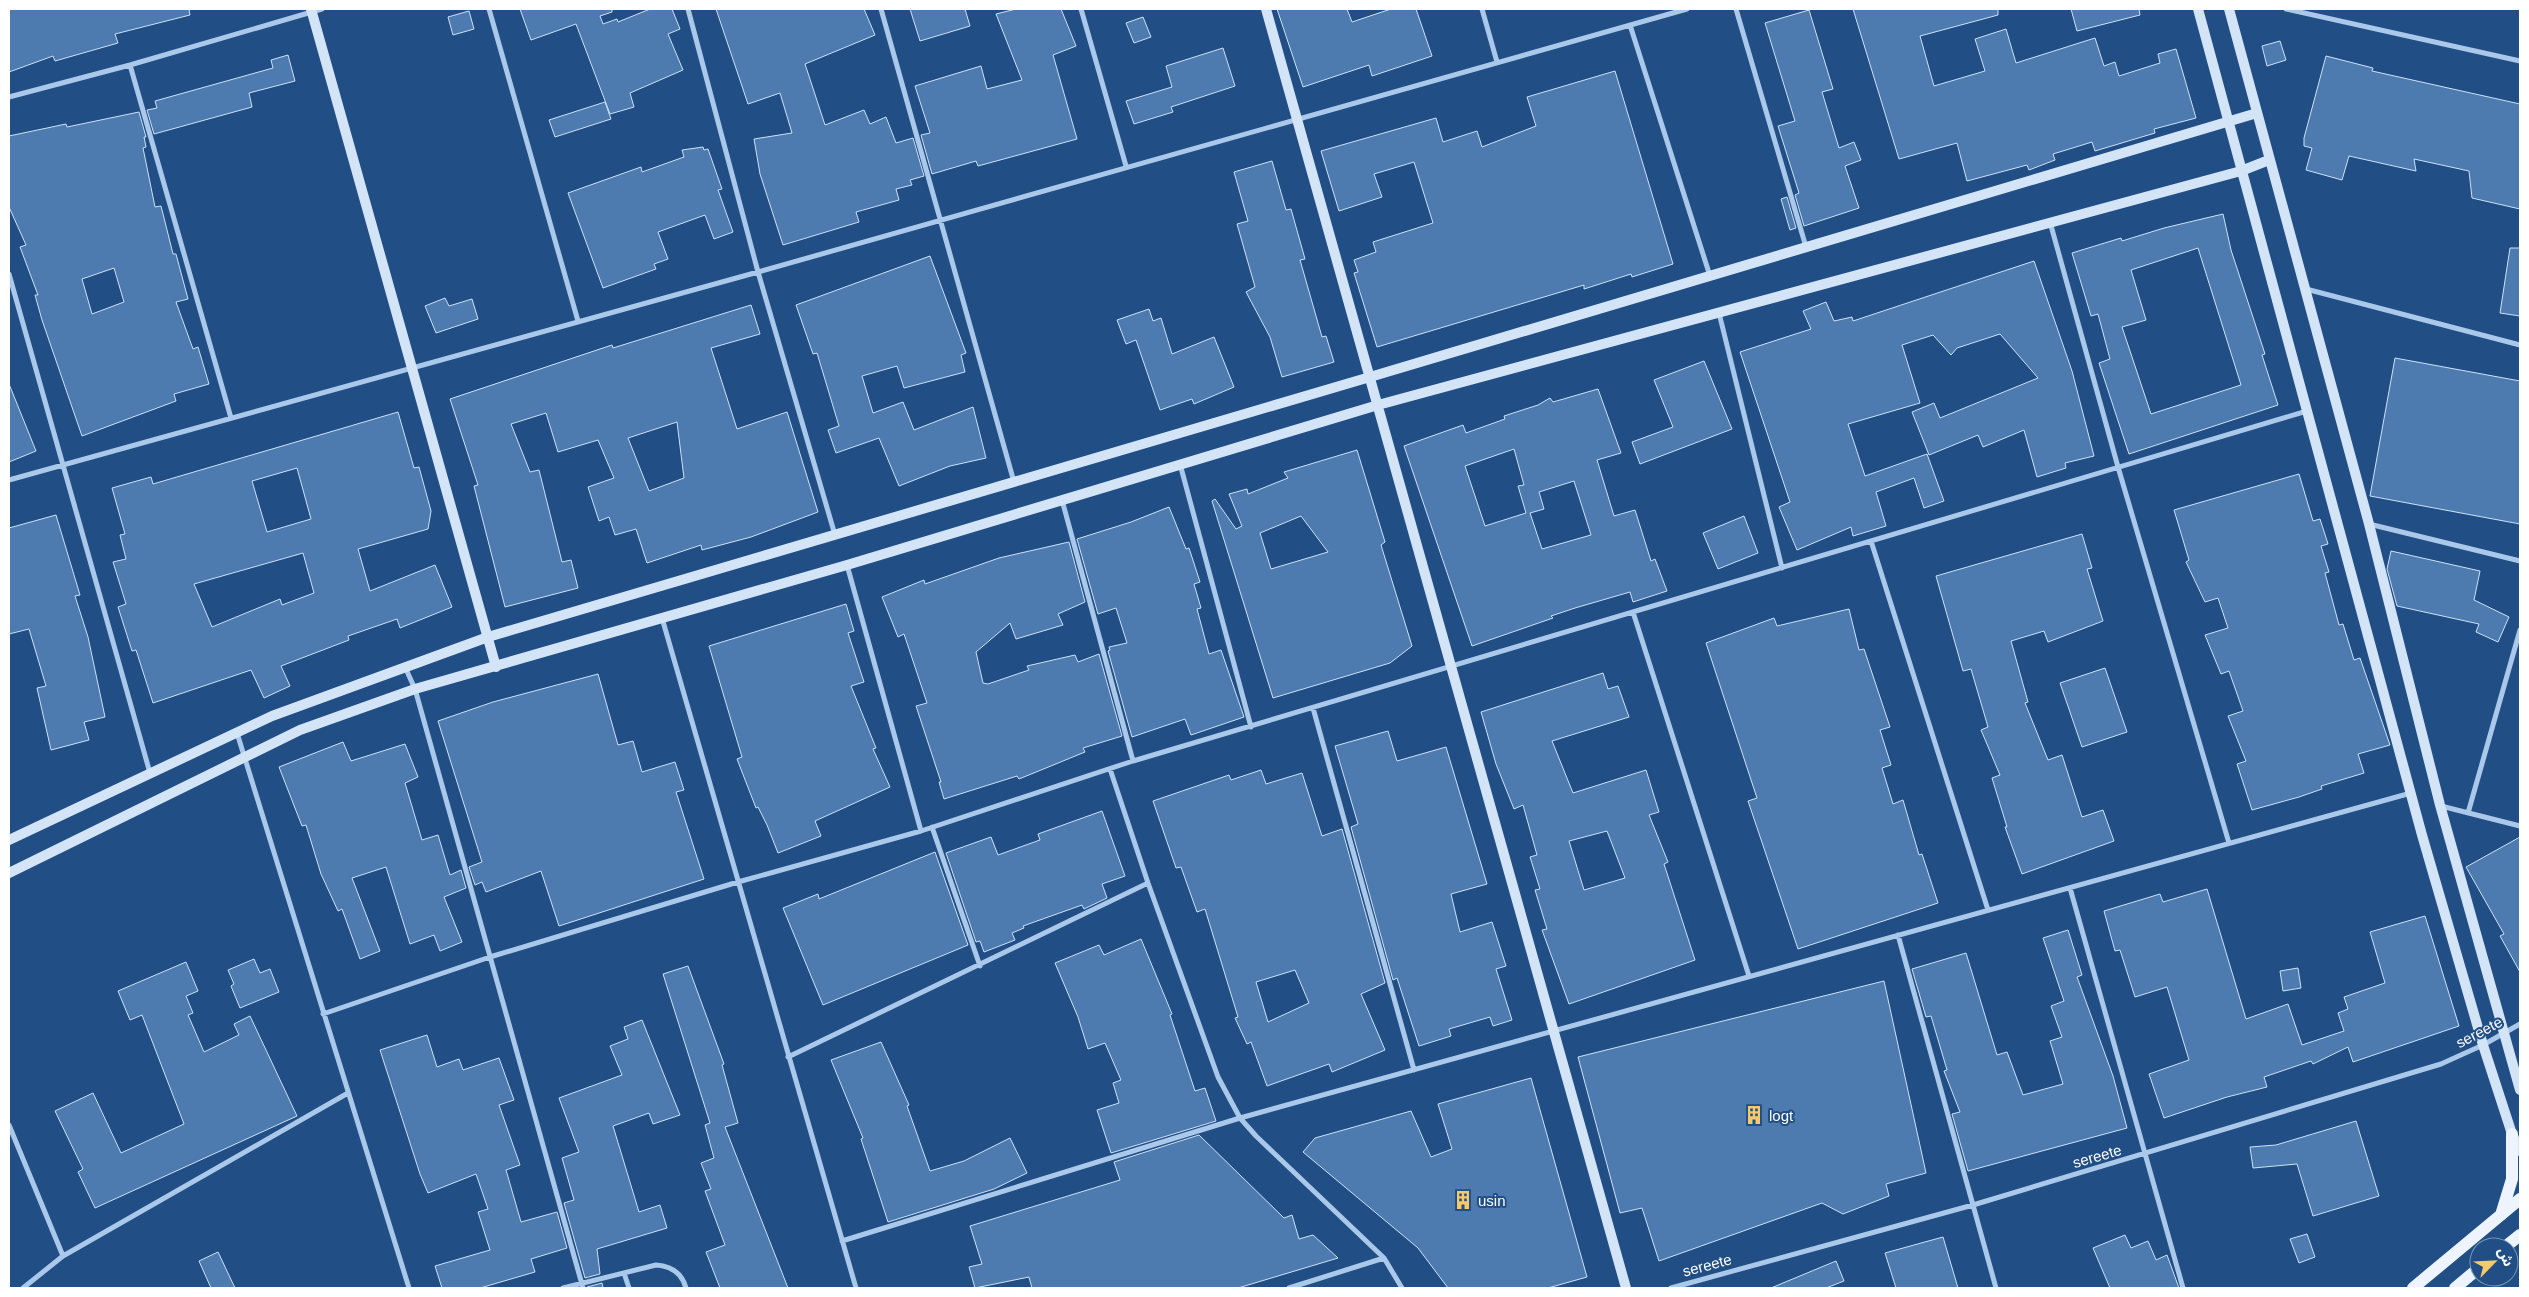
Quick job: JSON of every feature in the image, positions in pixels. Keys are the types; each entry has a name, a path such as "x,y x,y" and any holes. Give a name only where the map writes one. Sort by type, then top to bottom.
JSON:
{"main road":[{"path":"1266,9 1555,1030 1626,1288"},
{"path":"2198,9 2411,793 2483,1045 2512,1134 2520,1151"},
{"path":"2229,9 2369,524 2440,805 2520,1090"},
{"path":"311,10 496,668"},
{"path":"9,840 272,716 488,637 2257,113"},
{"path":"9,873 300,730 415,689 496,668 847,565 1378,405 2241,171 2269,160"},
{"path":"2500,1217 2512,1179 2512,1134"},
{"path":"2413,1288 2520,1199"},
{"path":"2455,1288 2469,1276"}],"street":[{"path":"9,97 130,65 311,10 322,9"},
{"path":"489,9 578,321"},
{"path":"688,9 758,272 835,535"},
{"path":"880,9 1014,482"},
{"path":"1081,9 1126,166"},
{"path":"1482,9 1498,62"},
{"path":"9,480 758,272 1126,166 1687,9"},
{"path":"1736,9 1806,247"},
{"path":"2286,9 2520,61"},
{"path":"1630,25 1710,276"},
{"path":"130,65 231,418"},
{"path":"2050,222 2118,467 2229,843"},
{"path":"9,274 150,773"},
{"path":"2306,289 2520,346"},
{"path":"1719,312 1782,568"},
{"path":"323,1014 490,957 738,882 920,831 1133,761 2306,411"},
{"path":"1180,464 1251,727"},
{"path":"1062,499 1133,761"},
{"path":"2369,524 2520,561"},
{"path":"1871,541 1988,910"},
{"path":"847,565 920,831"},
{"path":"1633,612 1749,976"},
{"path":"662,618 856,1288"},
{"path":"2468,813 2520,630"},
{"path":"405,667 415,689 582,1286"},
{"path":"1313,708 1414,1070"},
{"path":"237,733 243,759 409,1288"},
{"path":"1110,769 1148,883 1218,1077 1240,1118 1256,1136 1384,1258 1402,1288"},
{"path":"842,1241 1240,1118 2411,793"},
{"path":"2440,805 2520,826"},
{"path":"932,827 980,966"},
{"path":"788,1057 980,966 1148,883"},
{"path":"2070,888 2183,1288"},
{"path":"1898,935 1996,1288"},
{"name":"sereete","path":"1671,1288 1973,1205 2441,1064 2483,1045 2520,1024"},
{"path":"22,1288 63,1256 348,1093"},
{"path":"9,1125 63,1256"},
{"path":"1289,1288 1384,1258"},
{"path":"563,1288 582,1286 656,1265 667,1266 677,1272 686,1288"},
{"path":"624,1273 628,1288"}],"building":[{"path":"9,9 189,9 190,15 115,34 118,43 55,61 53,56 9,72"},
{"path":"520,9 612,9 612,12 600,16 603,24 617,19 618,22 650,9 672,9 680,29 668,34 683,70 630,93 634,107 610,114 576,24 531,40"},
{"path":"716,9 864,9 875,35 805,64 825,125 864,110 870,124 886,117 896,143 913,138 924,176 910,180 912,185 896,189 899,200 856,212 859,222 783,245 760,174 754,139 792,133 780,93 748,104"},
{"path":"910,9 965,9 970,26 920,41"},
{"path":"1016,9 1061,9 1076,46 1053,55 1077,139 978,166 976,161 932,174 921,135 930,133 915,86 981,66 987,89 1022,80 996,14"},
{"path":"1277,9 1347,9 1352,22 1391,9 1416,9 1432,56 1372,76 1369,65 1303,87"},
{"path":"1853,9 1998,9 1998,15 1920,36 1934,86 1985,71 1975,39 2006,29 2016,63 2095,38 2104,66 2115,62 2119,76 2160,63 2158,54 2176,49 2196,118 2154,129 2155,133 2095,151 2092,142 2053,154 2055,160 2029,170 2027,165 1967,181 1957,143 1899,159"},
{"path":"2071,9 2139,9 2140,15 2077,31"},
{"path":"1809,10 1833,89 1822,92 1839,148 1854,142 1861,160 1845,166 1859,208 1804,226 1795,195 1799,193 1778,126 1795,121 1765,23"},
{"path":"469,11 474,29 453,35 448,17"},
{"path":"1143,17 1151,37 1134,43 1126,23"},
{"path":"2280,41 2286,60 2267,66 2262,46"},
{"path":"1223,48 1235,86 1171,107 1173,112 1134,124 1126,101 1172,87 1166,66"},
{"path":"288,55 295,81 249,93 252,107 154,134 147,110 157,108 155,101 273,68 271,60"},
{"path":"2326,56 2373,68 2372,71 2520,104 2520,209 2472,198 2469,171 2414,159 2416,171 2349,156 2342,180 2306,170 2312,148 2304,146 2304,138"},
{"path":"1615,71 1673,264 1632,277 1631,274 1584,289 1584,285 1377,347 1354,273 1358,272 1354,260 1376,252 1373,242 1433,223 1414,162 1374,174 1382,197 1339,211 1321,151 1436,118 1443,142 1477,131 1482,147 1536,126 1527,97"},
{"path":"605,102 611,119 555,137 549,120"},
{"path":"139,112 146,137 144,137 146,147 143,148 155,207 161,206 173,254 176,254 188,299 176,302 193,349 198,347 209,384 174,394 176,401 82,436 42,320 35,295 38,295 20,247 26,245 9,207 9,136 66,124 67,127","holes":["114,268 124,302 92,314 82,279"]},
{"path":"703,147 704,150 708,149 722,189 718,190 733,232 714,239 705,215 658,232 668,259 654,264 656,269 603,288 568,193 641,167 642,172 684,157 682,150"},
{"path":"1272,161 1286,210 1291,209 1305,259 1300,260 1322,337 1326,336 1334,362 1282,377 1270,337 1246,292 1255,287 1237,224 1248,221 1234,172"},
{"path":"1787,197 1796,228 1790,230 1781,199"},
{"path":"2223,214 2231,250 2265,354 2262,355 2278,405 2129,454 2099,363 2110,359 2098,314 2091,316 2072,253 2121,238 2122,241 2164,228","holes":["2198,248 2241,385 2151,414 2122,327 2146,320 2131,270"]},
{"path":"2510,248 2520,248 2520,316 2500,313"},
{"path":"930,256 966,353 961,355 965,372 904,388 897,366 862,376 873,413 903,402 914,430 973,407 986,458 950,466 899,486 879,438 836,453 828,430 839,426 817,353 813,354 796,305"},
{"path":"2034,261 2072,371 2094,456 2065,463 2066,468 2037,477 2024,430 1983,447 1978,435 1929,455 1912,412 1934,403 1940,418 2038,378 2000,334 1957,348 1951,355 1933,335 1902,345 1920,403 1848,424 1865,476 1927,454 1944,501 1924,508 1914,478 1876,492 1886,526 1853,536 1851,527 1797,550 1779,507 1790,502 1740,352 1811,329 1803,311 1826,302 1834,321 1852,317 1853,321"},
{"path":"445,298 449,306 472,299 478,319 436,333 425,306"},
{"path":"751,305 760,334 711,348 737,429 787,412 818,512 751,537 702,550 701,545 647,563 636,529 615,535 609,517 599,521 588,487 614,478 598,440 558,452 546,413 511,424 530,472 539,470 562,562 571,560 578,588 505,607 474,486 478,485 450,399 612,345 613,348","holes":["677,422 684,478 649,491 628,438"]},
{"path":"1149,309 1153,321 1161,318 1172,354 1214,337 1234,387 1194,404 1192,399 1160,410 1136,340 1126,344 1117,320"},
{"path":"2395,358 2520,381 2520,524 2370,496"},
{"path":"1704,361 1732,429 1640,464 1632,442 1673,427 1654,380"},
{"path":"9,384 36,451 9,462"},
{"path":"1598,389 1621,453 1597,460 1614,516 1635,510 1651,561 1655,559 1667,591 1633,602 1630,592 1551,616 1553,618 1472,646 1404,446 1463,425 1466,433 1505,419 1504,416 1538,405 1550,398 1553,402","holes":["1514,449 1524,485 1518,486 1526,513 1485,526 1465,466","1574,481 1591,535 1542,549 1530,513 1544,509 1539,492"]},
{"path":"398,412 414,468 419,467 431,511 428,529 358,549 370,591 435,565 452,607 400,628 397,619 348,636 349,640 281,666 290,686 264,698 251,670 153,703 136,650 132,651 118,607 126,604 113,562 126,559 120,535 125,534 112,488 151,477 153,484","holes":["297,468 311,519 267,532 252,481","303,553 314,593 282,605 280,599 212,627 194,584"]},
{"path":"1357,450 1385,542 1381,545 1412,646 1390,663 1273,698 1212,501 1215,499 1236,529 1242,526 1229,494 1247,489 1248,494 1288,478 1284,472","holes":["1301,516 1328,552 1271,569 1260,533"]},
{"path":"2299,474 2313,521 2320,519 2328,544 2321,546 2329,572 2325,573 2339,625 2343,624 2354,660 2360,658 2390,745 2358,754 2364,773 2321,786 2322,789 2299,797 2252,810 2237,764 2246,761 2228,716 2243,711 2229,671 2221,674 2205,635 2228,628 2218,598 2205,602 2186,562 2189,560 2174,510"},
{"path":"1169,507 1186,549 1189,548 1200,582 1194,584 1201,608 1197,609 1209,654 1221,650 1244,717 1191,735 1185,719 1132,737 1108,651 1110,650 1109,647 1127,643 1116,608 1098,614 1077,539 1131,522"},
{"path":"56,515 80,595 75,596 88,637 105,717 84,722 89,740 51,750 37,688 46,686 29,629 9,634 9,528"},
{"path":"1744,516 1758,553 1718,569 1703,533"},
{"path":"2082,534 2092,568 2087,569 2103,621 2048,642 2044,631 2011,641 2028,702 2025,703 2048,760 2062,755 2082,817 2103,810 2114,841 2022,874 2005,827 2007,827 1992,778 2000,775 1981,730 1988,727 1971,669 1963,671 1936,576"},
{"path":"1069,542 1085,602 1058,614 1063,625 1016,639 1010,623 976,652 983,683 988,684 1029,670 1027,666 1075,655 1078,662 1099,654 1122,736 1083,748 1085,752 1019,779 1017,776 944,799 939,782 941,782 916,706 927,703 904,634 898,637 882,597 924,580 925,584 999,558"},
{"path":"2391,551 2480,571 2474,600 2509,617 2498,642 2476,632 2479,624 2397,606 2387,569"},
{"path":"846,604 854,631 848,633 864,682 851,686 876,748 873,749 890,787 815,821 821,836 778,853 767,825 758,807 756,808 737,759 742,757 709,646"},
{"path":"1849,609 1859,650 1864,649 1890,727 1880,730 1891,765 1882,768 1893,804 1903,800 1919,855 1922,854 1938,903 1798,949 1748,801 1757,798 1706,643 1774,618 1777,626"},
{"path":"2105,668 2127,732 2082,747 2060,683"},
{"path":"1603,673 1608,689 1618,686 1629,717 1552,741 1573,793 1646,770 1659,812 1649,815 1668,862 1664,864 1695,960 1569,1004 1542,930 1547,929 1535,890 1540,889 1530,857 1537,855 1523,805 1514,809 1496,764 1481,712","holes":["1607,831 1625,878 1584,890 1569,841"]},
{"path":"598,674 618,745 633,741 642,772 675,762 684,790 676,792 704,879 559,926 541,871 486,892 482,882 475,885 469,867 482,862 438,721 493,702"},
{"path":"1388,731 1397,761 1446,747 1487,884 1451,894 1460,932 1492,922 1506,966 1496,969 1512,1020 1493,1026 1490,1017 1449,1029 1451,1036 1419,1046 1397,978 1393,980 1351,827 1358,824 1335,746"},
{"path":"343,742 351,761 405,744 418,777 405,783 422,840 438,835 450,875 461,870 466,888 444,897 462,942 440,951 434,935 410,944 386,867 352,878 380,951 360,959 342,909 338,911 321,874 306,825 302,826 279,767"},
{"path":"1261,770 1266,784 1302,773 1322,836 1342,829 1385,983 1361,994 1385,1050 1332,1072 1329,1064 1267,1086 1251,1042 1247,1044 1235,1018 1238,1017 1205,909 1197,912 1181,867 1176,868 1153,801 1229,775 1231,780","holes":["1295,970 1309,1003 1268,1022 1256,982"]},
{"path":"1102,811 1125,876 1102,884 1107,898 1084,909 1082,905 1023,926 1024,928 1012,933 1015,940 984,952 980,941 976,942 946,853 991,837 998,855 1040,840 1038,834"},
{"path":"2520,837 2520,972 2500,936 2504,934 2466,867"},
{"path":"935,852 968,945 823,1005 783,908 818,894 819,899"},
{"path":"2207,889 2246,1019 2288,1004 2302,1045 2344,1031 2338,1013 2348,1009 2344,997 2385,983 2370,932 2425,916 2459,1026 2353,1062 2348,1047 2313,1064 2311,1061 2264,1077 2267,1087 2227,1097 2164,1118 2149,1074 2189,1060 2167,987 2135,997 2120,950 2115,951 2104,911 2160,894 2163,902"},
{"path":"2068,930 2082,975 2077,977 2113,1076 2127,1128 1968,1171 1952,1114 1960,1112 1944,1071 1947,1070 1931,1016 1926,1017 1912,969 1966,953 1997,1055 2007,1052 2023,1095 2063,1084 2050,1041 2062,1037 2051,1006 2064,1001 2043,938"},
{"path":"1141,939 1172,1014 1170,1015 1195,1091 1205,1088 1216,1121 1111,1153 1097,1110 1119,1103 1113,1083 1121,1080 1105,1043 1088,1049 1078,1017 1055,963 1099,945 1104,955"},
{"path":"254,959 260,973 270,969 279,992 240,1008 231,986 234,984 228,970"},
{"path":"186,962 198,991 186,996 193,1013 188,1015 204,1052 239,1035 234,1024 250,1016 297,1116 95,1208 78,1172 83,1169 55,1111 93,1093 121,1153 184,1124 142,1015 130,1020 118,991"},
{"path":"688,966 724,1064 722,1065 738,1123 725,1127 788,1288 720,1288 706,1252 725,1245 705,1191 711,1189 701,1163 714,1158 705,1125 710,1123 663,974"},
{"path":"2298,968 2301,988 2283,991 2280,971"},
{"name":"logt","path":"1884,981 1926,1173 1886,1184 1889,1196 1843,1214 1822,1203 1659,1261 1642,1208 1620,1213 1578,1057"},
{"path":"642,1020 680,1115 653,1124 649,1113 613,1126 639,1212 660,1205 667,1228 597,1249 600,1274 585,1278 564,1203 574,1200 562,1158 579,1152 559,1098 622,1075 610,1046 628,1039 624,1027"},
{"path":"427,1035 437,1067 459,1059 463,1070 499,1058 514,1100 499,1105 520,1165 506,1170 521,1222 557,1212 567,1248 531,1259 535,1272 480,1288 442,1288 435,1266 490,1250 478,1212 488,1209 476,1174 428,1193 420,1174 380,1050"},
{"path":"881,1042 909,1105 907,1106 930,1171 964,1161 1010,1138 1027,1173 994,1189 888,1222 861,1139 863,1138 831,1060"},
{"name":"usin","path":"1531,1078 1587,1277 1548,1288 1448,1288 1418,1248 1303,1152 1315,1138 1411,1111 1431,1157 1452,1149 1438,1104"},
{"path":"2356,1121 2379,1196 2313,1216 2297,1164 2253,1168 2250,1147 2276,1145"},
{"path":"1199,1135 1284,1218 1292,1215 1299,1239 1313,1235 1338,1258 1238,1288 1032,1288 1029,1277 975,1288 969,1267 982,1264 970,1226 1120,1180 1114,1162"},
{"path":"2307,1234 2315,1257 2299,1263 2290,1239"},
{"path":"2125,1235 2131,1248 2148,1241 2156,1260 2167,1255 2179,1288 2110,1288 2093,1248"},
{"path":"1943,1237 1958,1288 1896,1288 1885,1253"},
{"path":"218,1252 235,1288 211,1288 199,1261"},
{"path":"1836,1261 1844,1281 1826,1288 1771,1288"},
{"path":"602,1283 603,1288 587,1288 587,1287"}],"place":[{"name":"logt","path":"1754,1115"},
{"name":"usin","path":"1463,1200"}]}
